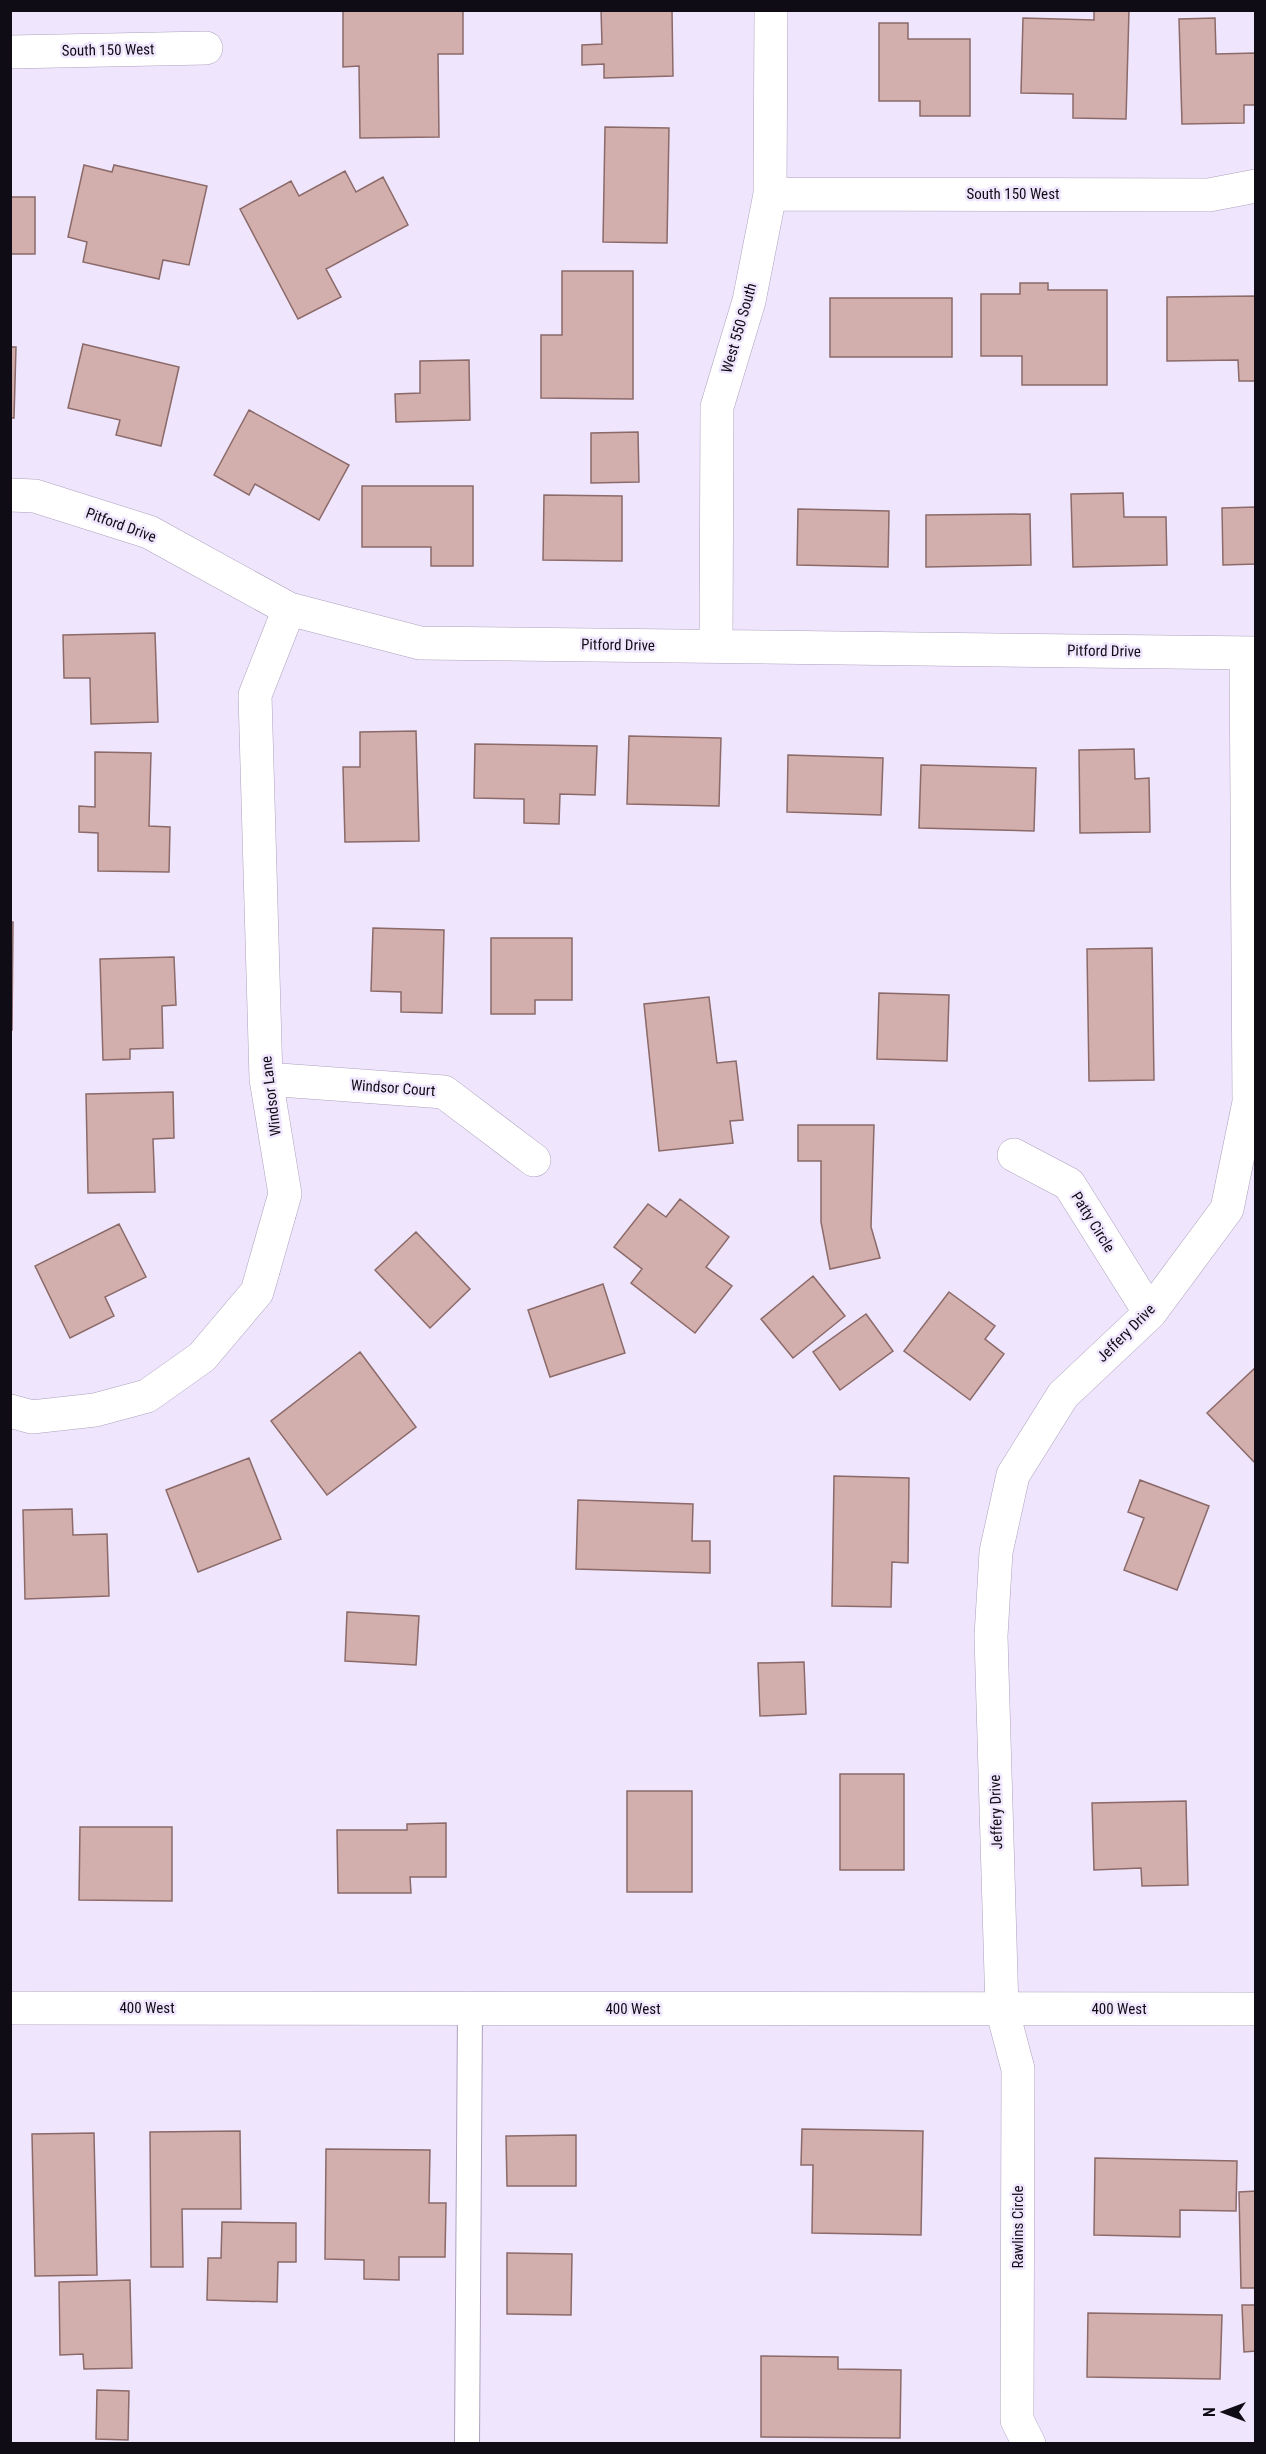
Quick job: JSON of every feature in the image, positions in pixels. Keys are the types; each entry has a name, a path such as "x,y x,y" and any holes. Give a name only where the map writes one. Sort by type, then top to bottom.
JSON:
{"street":[{"name":"West 550 South","path":"716,646 717,407 749,301 770,194 771,10"},
{"name":"South 150 West","path":"10,52 206,48"},
{"name":"South 150 West","path":"770,194 1209,195 1256,186"},
{"name":"Pitford Drive","path":"10,495 34,496 149,532 288,609 420,643 1251,653"},
{"name":"Windsor Lane","path":"10,1411 32,1417 95,1410 147,1396 202,1357 257,1292 285,1194 266,1079 255,695 288,609"},
{"name":"Jeffery Drive","path":"1002,2009 991,1636 996,1552 1013,1475 1063,1395 1150,1312 1227,1209 1249,1102 1251,653"},
{"name":"Windsor Court","path":"266,1079 444,1092 534,1160"},
{"name":"Patty Circle","path":"1014,1155 1069,1184 1150,1312"},
{"name":"400 West","path":"10,2008 1256,2009"},
{"name":"Rawlins Circle","path":"1002,2009 1018,2070 1017,2420 1029,2444"}],"lane":[{"path":"467,2444 470,2009"}],"building":[{"path":"343,10 463,10 463,54 438,54 439,137 360,138 359,66 343,67"},
{"path":"601,10 672,10 673,76 604,78 604,64 582,65 582,45 602,44"},
{"path":"1094,10 1129,10 1126,119 1073,118 1073,94 1021,93 1023,18 1094,20"},
{"path":"1215,18 1216,54 1256,53 1256,105 1244,105 1244,123 1182,124 1179,19"},
{"path":"879,23 908,23 908,39 970,39 970,116 920,116 920,101 879,101"},
{"path":"605,127 669,128 667,243 603,242"},
{"path":"84,165 112,172 114,165 207,186 189,265 163,260 159,279 83,262 87,242 68,237"},
{"path":"345,171 356,192 383,177 408,225 326,269 341,297 298,319 240,209 291,181 299,196"},
{"path":"10,197 35,197 35,254 10,254"},
{"path":"562,271 633,271 633,399 541,398 541,335 562,335"},
{"path":"1020,283 1048,283 1048,290 1107,290 1107,385 1022,385 1022,356 981,356 981,294 1020,294"},
{"path":"1256,296 1256,381 1239,381 1238,360 1167,361 1167,297"},
{"path":"830,298 952,298 952,357 830,357"},
{"path":"83,344 179,367 161,446 116,435 120,420 68,408"},
{"path":"10,347 16,347 14,418 10,418"},
{"path":"469,360 470,420 396,422 395,394 420,393 420,361"},
{"path":"249,410 349,465 319,520 255,484 249,495 214,475"},
{"path":"638,432 639,482 591,483 591,433"},
{"path":"362,486 473,486 473,566 431,566 431,547 362,547"},
{"path":"1123,493 1124,517 1166,517 1167,565 1073,567 1071,494"},
{"path":"544,495 622,496 622,561 543,560"},
{"path":"1256,507 1256,564 1223,565 1222,508"},
{"path":"798,509 889,511 888,567 797,565"},
{"path":"1030,514 1031,565 926,567 926,515"},
{"path":"155,633 158,722 91,724 90,678 64,678 63,635"},
{"path":"416,731 419,841 345,842 343,767 360,767 360,732"},
{"path":"629,736 721,738 719,806 627,804"},
{"path":"475,744 597,746 595,795 560,794 559,824 524,823 524,799 474,798"},
{"path":"1134,749 1135,779 1149,778 1150,832 1080,833 1079,750"},
{"path":"95,752 151,753 149,826 170,827 169,872 98,871 98,833 79,832 79,806 95,807"},
{"path":"788,755 883,758 881,815 787,812"},
{"path":"921,765 1036,768 1034,831 919,828"},
{"path":"10,922 13,922 12,1030 10,1030"},
{"path":"373,928 444,930 442,1013 401,1012 401,992 371,991"},
{"path":"491,938 572,938 572,1000 535,1000 535,1014 491,1014"},
{"path":"1152,948 1154,1080 1089,1081 1087,949"},
{"path":"174,957 176,1005 162,1006 163,1048 130,1049 130,1059 103,1060 100,959"},
{"path":"879,993 949,995 947,1061 877,1059"},
{"path":"709,997 717,1063 736,1061 743,1120 730,1121 733,1143 659,1151 644,1004"},
{"path":"173,1092 174,1138 153,1139 155,1192 88,1193 86,1094"},
{"path":"798,1125 874,1125 871,1227 880,1258 830,1269 821,1222 821,1161 798,1161"},
{"path":"680,1199 729,1237 706,1267 732,1286 695,1333 631,1283 642,1269 614,1247 648,1204 666,1217"},
{"path":"119,1224 146,1277 105,1297 114,1316 70,1338 35,1266"},
{"path":"416,1232 470,1289 430,1328 375,1270"},
{"path":"813,1276 845,1316 793,1358 761,1319"},
{"path":"603,1284 625,1353 550,1377 528,1310"},
{"path":"949,1292 995,1326 985,1339 1004,1354 970,1400 904,1351"},
{"path":"866,1314 893,1351 840,1390 813,1352"},
{"path":"360,1352 416,1427 327,1495 271,1421"},
{"path":"1256,1367 1256,1460 1254,1462 1207,1413"},
{"path":"249,1458 281,1539 198,1572 166,1490"},
{"path":"834,1476 909,1478 908,1563 892,1562 891,1607 832,1606"},
{"path":"1140,1480 1209,1506 1177,1590 1124,1570 1144,1518 1128,1512"},
{"path":"578,1500 693,1504 692,1541 710,1541 710,1573 576,1569"},
{"path":"72,1509 73,1535 107,1534 109,1596 25,1599 23,1510"},
{"path":"347,1612 419,1616 416,1665 345,1661"},
{"path":"804,1662 806,1714 760,1716 758,1663"},
{"path":"840,1774 904,1774 904,1870 840,1870"},
{"path":"627,1791 692,1791 692,1892 627,1892"},
{"path":"1186,1801 1188,1885 1142,1886 1141,1868 1094,1870 1092,1803"},
{"path":"446,1823 446,1877 410,1877 411,1893 338,1893 337,1830 407,1830 407,1824"},
{"path":"80,1827 172,1827 172,1901 79,1900"},
{"path":"802,2129 923,2131 921,2235 812,2233 813,2165 801,2165"},
{"path":"240,2131 241,2209 182,2209 183,2267 151,2267 150,2132"},
{"path":"94,2133 97,2275 35,2276 32,2134"},
{"path":"576,2135 576,2186 507,2186 506,2136"},
{"path":"326,2149 430,2150 429,2203 446,2203 445,2257 399,2257 399,2280 364,2279 364,2260 325,2259"},
{"path":"1095,2158 1237,2161 1236,2211 1180,2210 1180,2237 1094,2235"},
{"path":"1256,2191 1256,2288 1241,2288 1239,2192"},
{"path":"222,2222 296,2223 296,2262 278,2262 277,2302 207,2300 208,2258 221,2258"},
{"path":"507,2253 572,2254 571,2315 507,2314"},
{"path":"130,2280 132,2368 84,2369 83,2354 60,2355 59,2282"},
{"path":"1242,2305 1256,2305 1256,2351 1244,2352"},
{"path":"1088,2313 1222,2315 1220,2379 1087,2377"},
{"path":"761,2356 838,2357 838,2369 901,2370 900,2438 761,2437"},
{"path":"97,2390 129,2391 128,2440 96,2439"}]}
